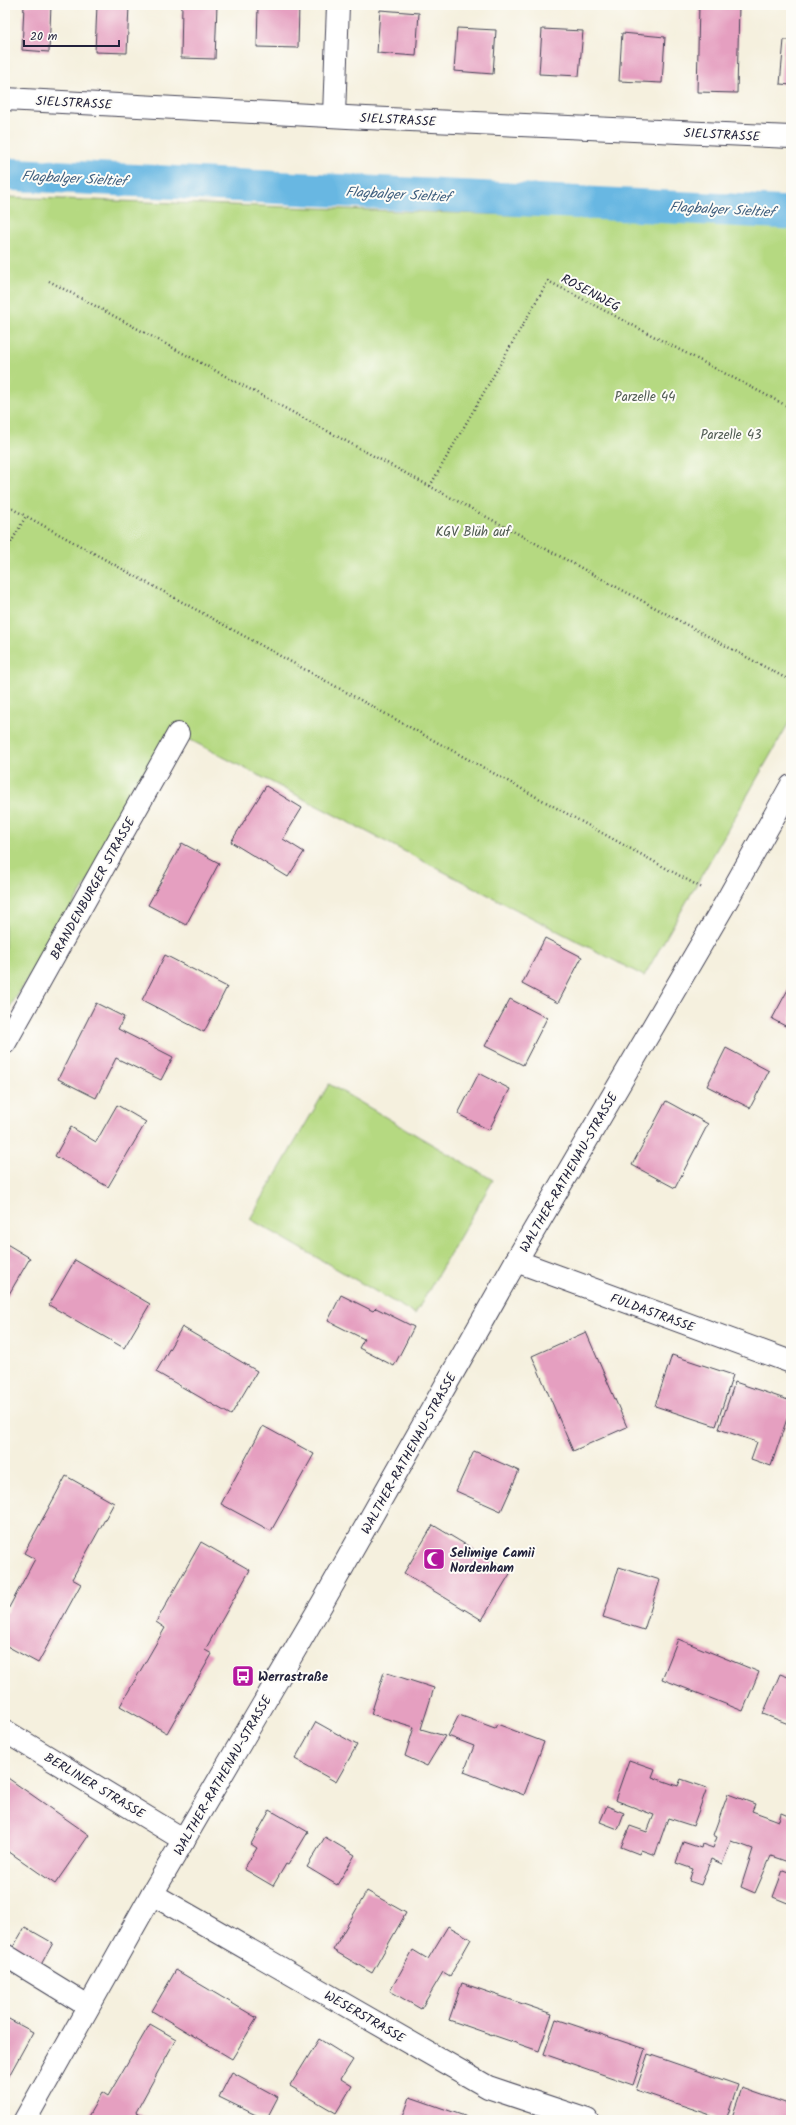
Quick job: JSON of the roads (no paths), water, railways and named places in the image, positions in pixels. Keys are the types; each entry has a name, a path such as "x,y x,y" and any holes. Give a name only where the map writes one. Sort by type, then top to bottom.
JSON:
{"street":[{"path":"334,115 338,5"},
{"name":"SIELSTRASSE","path":"5,99 334,115 366,118 791,137"},
{"name":"BRANDENBURGER STRASSE","path":"5,1043 178,734"},
{"name":"WALTHER-RATHENAU-STRASSE","path":"25,2120 152,1894 324,1602 516,1262 726,902 791,786"},
{"name":"FULDASTRASSE","path":"516,1262 791,1362"},
{"name":"BERLINER STRASSE","path":"5,1731 184,1840"},
{"name":"WESERSTRASSE","path":"152,1894 488,2087 587,2120"},
{"path":"5,1955 88,2006"}],"waterway":[{"name":"Flagbalger Sieltief","path":"5,174 791,213"}],"place":[{"name":"Selimiye Camii Nordenham","path":"434,1559"},
{"name":"Werrastraße","path":"243,1676"}],"park label":[{"name":"Parzelle 44","path":"645,396"},
{"name":"Parzelle 43","path":"731,434"},
{"name":"KGV Blüh auf","path":"473,531"}]}
